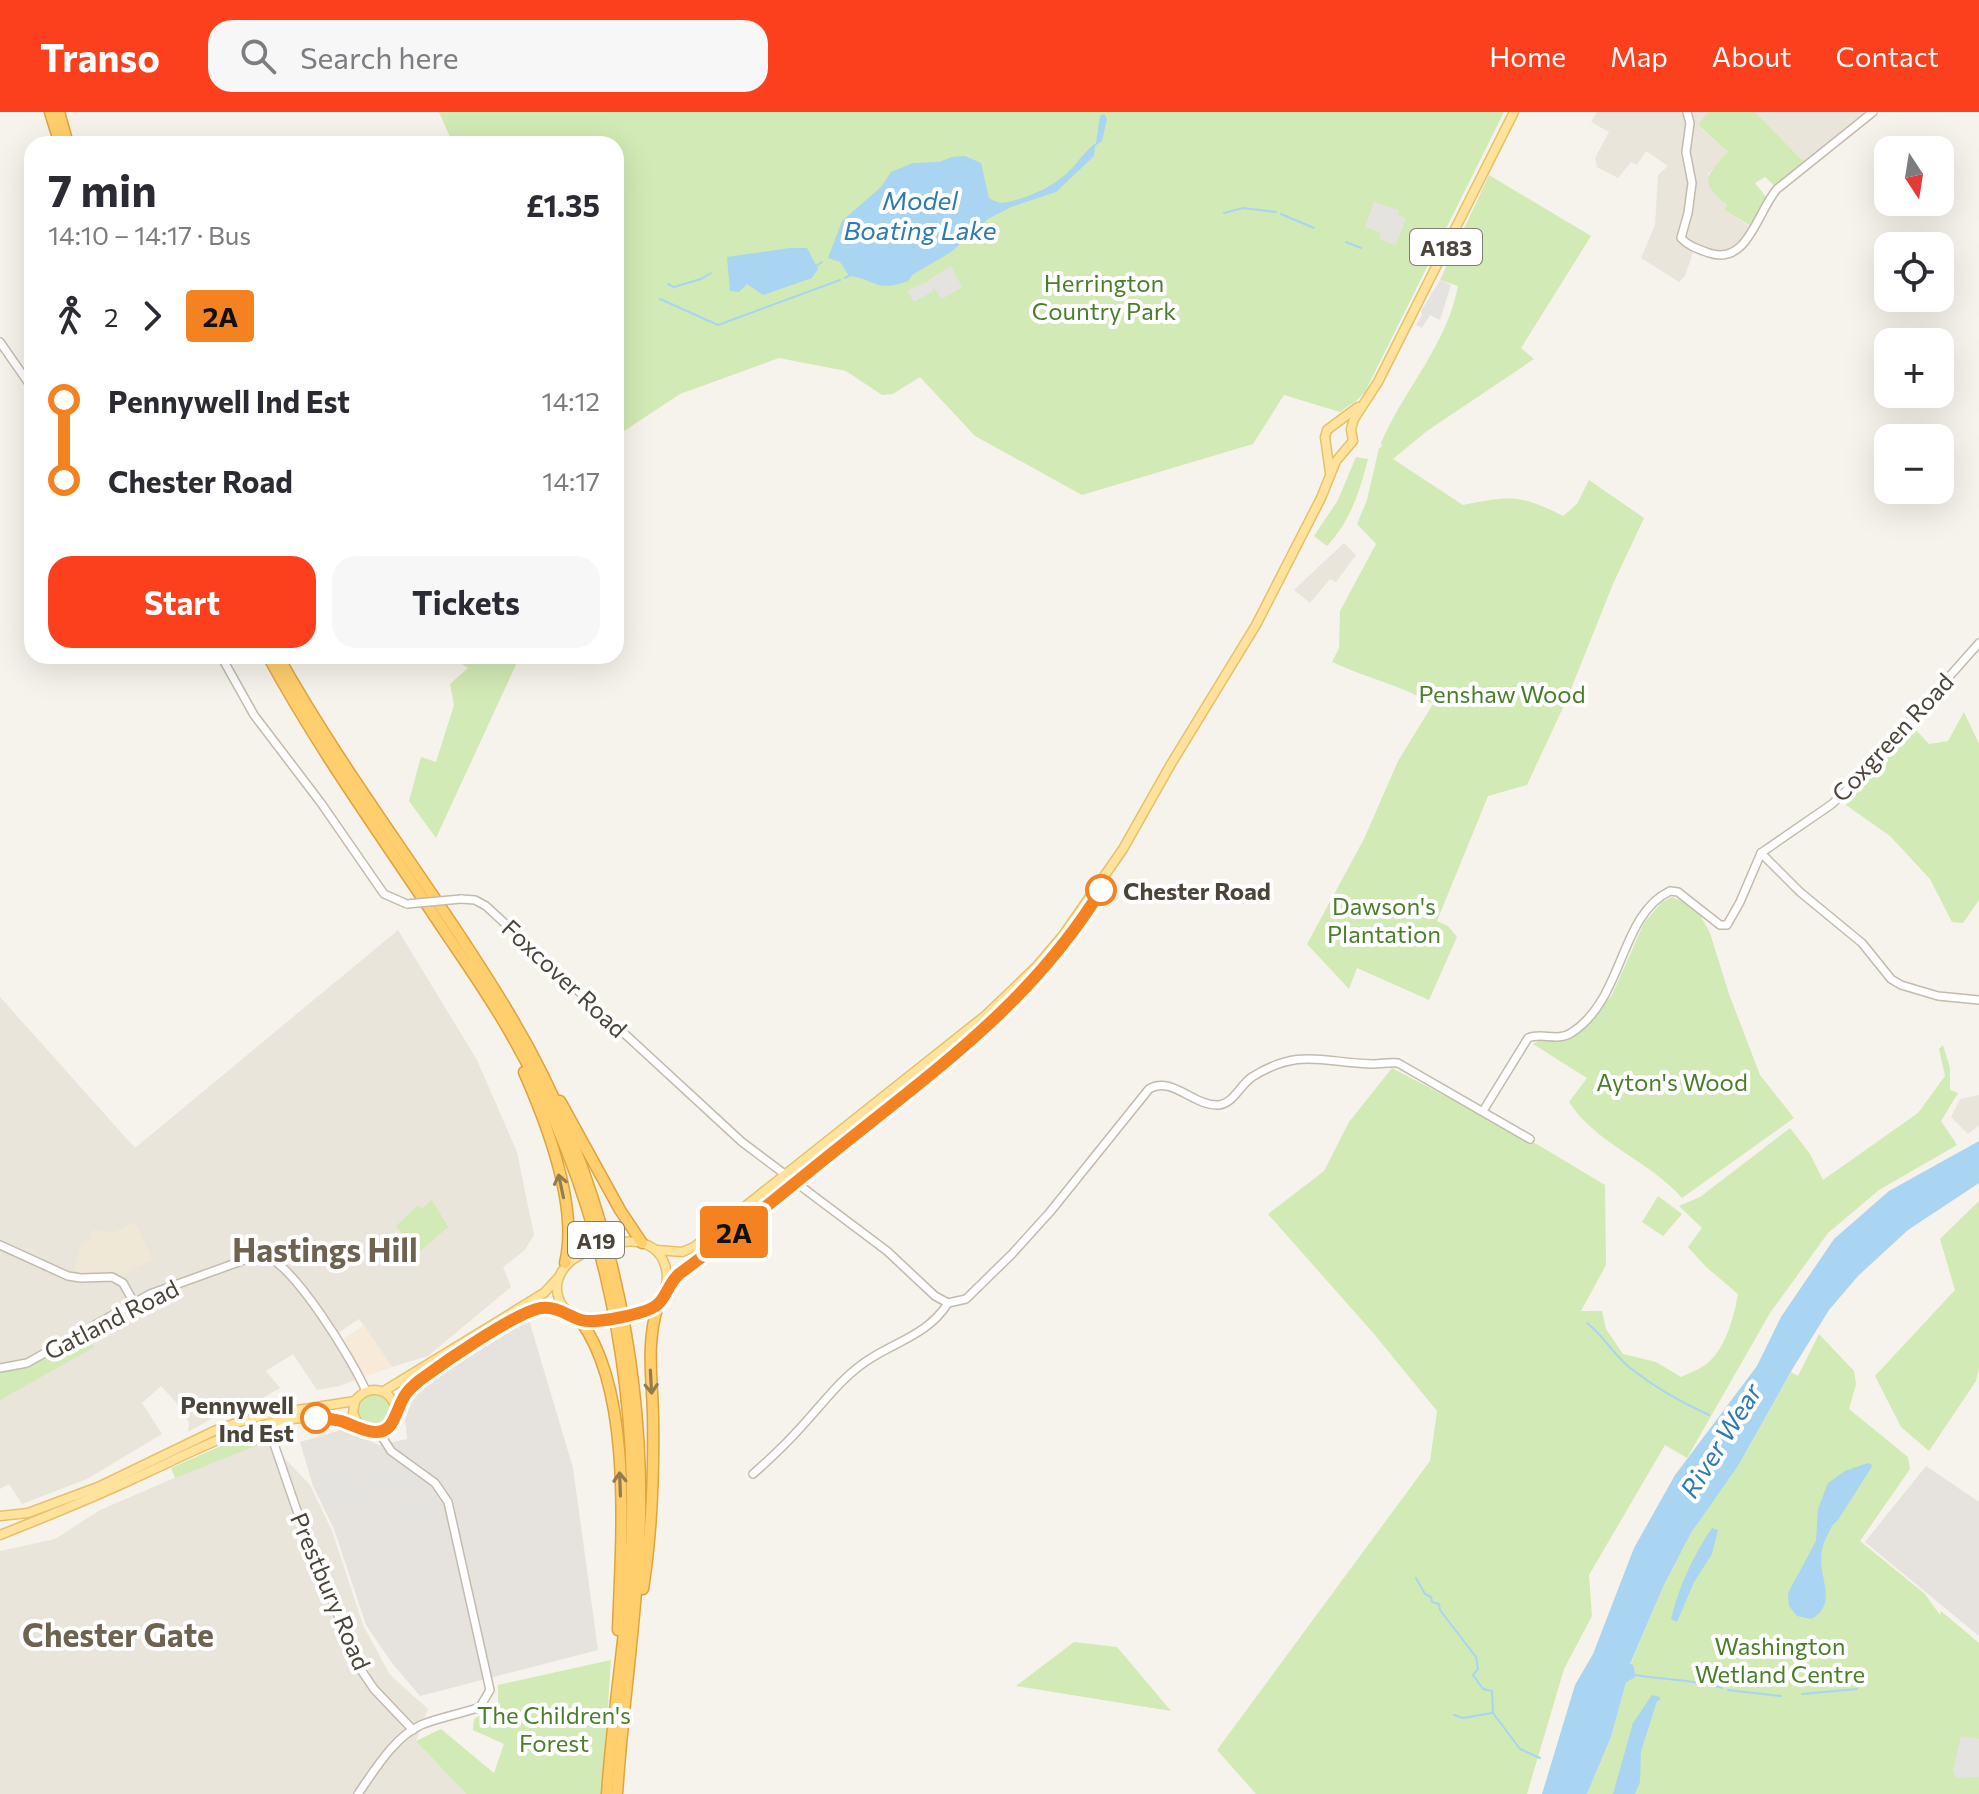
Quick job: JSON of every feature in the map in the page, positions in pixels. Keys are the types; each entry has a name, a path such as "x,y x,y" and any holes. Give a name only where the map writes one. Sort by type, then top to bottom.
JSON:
{"highway":[{"path":"50,112 58,136"},
{"path":"59,112 66,136"},
{"name":"A19","path":"273,664 353,793 487,993 535,1080 566,1149 593,1230 609,1287 630,1429 632,1512 627,1604 607,1794"},
{"name":"A19","path":"283,664 358,787 513,1020 549,1089 574,1147 601,1228 624,1322 640,1469 638,1568 617,1794"},
{"name":"A19","path":"487,993 518,1057 547,1131 570,1231 565,1263"},
{"path":"513,1020 533,1049 620,1210 642,1243"},
{"path":"630,1667 647,1559 653,1415 649,1346 658,1305"},
{"path":"580,1320 594,1340 604,1370 616,1437 620,1481 616,1703"}],"main road":[{"name":"A183","path":"1351,429 1362,404 1378,382 1514,112"},
{"name":"A183","path":"1336,423 1362,404"},
{"path":"0,1535 243,1430 276,1422 330,1419 379,1432 389,1427 405,1393 420,1380 523,1314 548,1308 567,1312 580,1320 602,1320 640,1313 658,1305 668,1285 947,1062 1008,1008 1069,938 1100,892 1171,764 1256,625 1343,450 1353,441 1351,429 1345,424 1336,423 1327,430 1330,475"},
{"path":"1327,443 1335,450 1343,450"},
{"path":"0,1535 4,1528 0,1517 28,1513 99,1490 214,1431 265,1415 355,1401 366,1391 384,1391 544,1293 558,1278 565,1263 587,1252 623,1242 682,1252 694,1247 1004,999 1064,934 1121,852"},
{"path":"657,1250 668,1285"},
{"path":"558,1278 558,1295 567,1312"},
{"path":"384,1391 391,1396 396,1410"},
{"path":"355,1401 353,1413 361,1428"}],"street":[{"path":"1687,112 1690,123 1686,152 1692,183 1681,235 1683,241 1695,248 1721,256 1736,251 1748,238 1777,189 1873,112"},
{"path":"0,342 24,376"},
{"name":"Coxgreen Road","path":"1761,853 1832,804 1859,778 1979,643"},
{"name":"Foxcover Road","path":"225,664 254,715 321,803 384,894 407,904 461,899 475,900 486,906 742,1142 887,1251 935,1296 948,1303"},
{"path":"1483,1111 1528,1038 1570,1034 1597,1008 1615,978 1633,932 1658,899 1670,891 1678,892 1720,925 1727,925 1761,853 1800,892 1862,943 1891,979 1938,996 1979,1000"},
{"path":"753,1474 850,1373 921,1331 948,1303 966,1299 1050,1212 1152,1087 1165,1085 1219,1105 1230,1100 1251,1077 1298,1058 1374,1064 1393,1062 1530,1139"},
{"path":"0,1245 68,1276 112,1277 123,1283 134,1303"},
{"name":"Gatland Road","path":"0,1368 27,1363 150,1294 249,1257 267,1255 314,1304 366,1391"},
{"path":"272,1438 272,1431 277,1426 304,1419"},
{"path":"243,1430 265,1430 272,1438"},
{"path":"358,1794 374,1770 413,1730 446,1716 480,1707 487,1698 490,1684 448,1502 435,1483 391,1451 379,1432"},
{"name":"Prestbury Road","path":"272,1438 357,1664 374,1689 413,1730"}],"shaded area":[{"path":"1597,112 1708,112 1698,126 1728,152 1708,174 1715,195 1727,205 1724,210 1751,227 1743,240 1728,252 1714,253 1695,246 1685,276 1679,282 1641,258 1655,225 1658,175 1668,166 1646,151 1637,165 1631,162 1618,178 1597,167 1595,158 1609,132 1591,122"},
{"path":"1755,112 1868,112 1804,162"},
{"path":"1374,202 1399,210 1398,215 1406,218 1396,245 1379,239 1381,233 1365,227"},
{"path":"951,266 962,287 942,299 933,287 933,291 914,302 907,291 929,283 928,280"},
{"path":"1440,280 1451,285 1440,320 1430,315 1422,328 1416,325 1421,311"},
{"path":"1344,543 1356,555 1336,582 1330,579 1310,603 1294,590"},
{"path":"398,930 477,1060 517,1152 534,1235 525,1250 503,1267 511,1287 428,1356 392,1367 359,1319 332,1337 358,1379 317,1390 293,1354 266,1371 280,1388 246,1408 239,1403 188,1432 189,1423 182,1409 161,1386 142,1403 162,1434 87,1479 22,1504 9,1484 0,1489 0,997 135,1148"},
{"path":"1979,1095 1979,1125 1968,1134 1951,1117 1960,1099"},
{"path":"135,1222 153,1260 121,1275 78,1273 74,1268 82,1242 90,1239 93,1230 115,1232"},
{"path":"529,1320 573,1468 598,1650 420,1696 366,1625 334,1529 313,1486 300,1442 344,1429 379,1445 407,1439 405,1420 419,1391 433,1379"},
{"path":"364,1325 392,1367 364,1377 344,1339"},
{"path":"268,1441 310,1485 332,1531 363,1625 390,1675 428,1709 416,1741 466,1794 0,1794 0,1551 55,1539 100,1510"},
{"path":"1926,1466 1979,1502 1979,1636 1865,1542"},
{"path":"376,1467 389,1480 400,1470 423,1484 389,1495 366,1478"},
{"path":"341,1470 364,1487 359,1502 330,1513 313,1477"},
{"path":"438,1496 443,1514 398,1526 393,1504"},
{"path":"1961,1736 1979,1739 1979,1777 1956,1778 1953,1771"}],"green space":[{"name":"Herrington Country Park","path":"439,112 1504,112 1365,392 1357,400 1340,412 1284,395 1253,444 1082,495 975,436 920,377 893,394 882,395 846,371 779,358 680,394 624,431 624,136 450,136"},
{"path":"1708,112 1755,112 1804,162 1784,182 1775,186 1765,177 1755,183 1766,197 1751,226 1724,210 1727,205 1709,184 1710,173 1728,152 1698,125"},
{"path":"1489,175 1591,236 1521,348 1534,359 1427,431 1393,459 1463,505 1504,499 1525,500 1563,516 1577,504 1589,480 1644,518 1527,785 1488,796 1437,921 1448,926 1457,937 1429,1000 1357,968 1349,989 1307,944 1364,839 1398,761 1433,704 1332,662 1339,648 1340,611 1376,544 1357,524 1367,500 1379,448 1390,423 1445,328 1458,286 1440,280"},
{"path":"1356,457 1368,459 1361,483 1348,516 1327,546 1314,536 1338,500"},
{"path":"462,664 516,664 436,838 409,801 421,757 436,762 454,705 450,684 468,668"},
{"path":"1964,712 1979,744 1979,900 1963,923 1952,922 1930,879 1890,836 1846,805 1911,725 1929,744 1948,741"},
{"name":"Ayton's Wood","path":"1672,897 1700,915 1710,933 1760,1075 1794,1118 1682,1198 1655,1173 1608,1141 1580,1117 1569,1102 1587,1078 1533,1044 1543,1039 1564,1041 1585,1027 1612,995 1644,923 1661,903"},
{"path":"1943,1045 1950,1068 1950,1090 1958,1093 1941,1121 1957,1145 1879,1190 1828,1233 1770,1313 1687,1458 1665,1445 1589,1575 1592,1616 1564,1669 1527,1794 1256,1794 1217,1750 1430,1461 1437,1411 1268,1214 1324,1171 1349,1122 1392,1068 1540,1146 1605,1185 1606,1265 1581,1311 1602,1311 1606,1329 1623,1354 1656,1362 1681,1377 1705,1365 1718,1351 1731,1323 1738,1294 1688,1247 1702,1228 1679,1206 1700,1197 1790,1128 1810,1154 1823,1180 1918,1113 1945,1076 1939,1049"},
{"path":"1658,1196 1682,1214 1663,1236 1642,1222"},
{"path":"432,1200 448,1227 418,1253 396,1226 417,1206 423,1208"},
{"path":"1979,1201 1979,1369 1976,1381 1929,1451 1901,1427 1875,1376 1955,1290 1940,1239"},
{"path":"83,1330 94,1347 0,1400 0,1368 11,1368"},
{"name":"Washington Wetland Centre","path":"1819,1334 1854,1371 1856,1384 1849,1409 1908,1457 1910,1469 1860,1541 1925,1594 1940,1615 1941,1611 1979,1643 1979,1794 1587,1794 1611,1737 1626,1681 1636,1677 1630,1665 1664,1585 1691,1533 1738,1466 1791,1372 1798,1376"},
{"path":"374,1394 386,1399 391,1411 386,1423 374,1428 362,1423 357,1411 362,1399"},
{"path":"259,1435 268,1441 175,1478 171,1468 230,1442"},
{"path":"1074,1642 1117,1647 1171,1711 1016,1686"},
{"name":"The Children's Forest","path":"611,1660 602,1794 466,1794 416,1741 441,1729 494,1773 504,1744 473,1730 474,1719 498,1706 498,1685"}],"water":[{"name":"Model Boating Lake","path":"1104,114 1107,119 1102,141 1095,146 1094,156 1056,192 1011,207 988,219 951,252 912,275 908,281 888,286 876,284 849,276 840,262 828,258 842,221 881,187 891,172 913,163 939,162 965,156 981,163 989,198 1011,202 1044,189 1066,174 1096,143 1100,116"},
{"path":"807,248 818,269 812,278 763,295 747,284 739,292 730,291 727,257"},
{"name":"River Wear","path":"1979,1141 1979,1183 1908,1230 1858,1276 1829,1310 1738,1466 1691,1533 1664,1585 1630,1664 1636,1677 1626,1682 1611,1737 1587,1794 1542,1794 1575,1685 1593,1654 1634,1548 1675,1475 1757,1366 1781,1317 1834,1239 1889,1191"},
{"path":"1868,1463 1872,1465 1871,1468 1831,1527 1822,1549 1826,1593 1821,1611 1812,1619 1797,1616 1789,1606 1788,1593 1816,1541 1818,1509 1828,1483 1845,1471"},
{"path":"1712,1528 1718,1530 1712,1554 1694,1582 1677,1622 1671,1619 1678,1595 1693,1560"},
{"path":"1652,1695 1660,1697 1660,1700 1657,1701 1641,1751 1640,1782 1635,1794 1613,1794 1633,1723"}],"waterway":[{"path":"1224,213 1243,208 1276,212"},
{"path":"1281,214 1314,228"},
{"path":"1346,242 1361,248"},
{"path":"816,266 822,262"},
{"path":"668,284 674,287 711,273"},
{"path":"845,278 849,276"},
{"path":"660,299 718,325 840,280"},
{"name":"River Wear","path":"1587,1323 1638,1374 1709,1415"},
{"path":"1416,1578 1432,1602 1439,1604 1440,1610 1476,1657 1478,1669 1473,1675 1483,1689 1492,1691 1493,1713 1520,1749 1540,1758"},
{"path":"1636,1675 1722,1688"},
{"path":"1802,1694 1857,1689"},
{"path":"1728,1690 1781,1696"},
{"path":"1454,1715 1463,1718 1492,1713"}],"bus line":[{"name":"2A","path":"316,1418 339,1421 374,1433 385,1430 394,1419 405,1393 420,1380 532,1310 557,1309 580,1320 594,1321 640,1313 658,1305 668,1285 679,1274 983,1032 1040,974 1101,890"}],"place":[{"name":"Chester Road","path":"1101,890"},
{"name":"Pennywell Ind Est","path":"316,1418"}],"district":[{"name":"Hastings Hill","path":"325,1249"},
{"name":"Chester Gate","path":"118,1634"}],"park label":[{"name":"Penshaw Wood","path":"1502,693"},
{"name":"Dawson's Plantation","path":"1384,919"}]}
